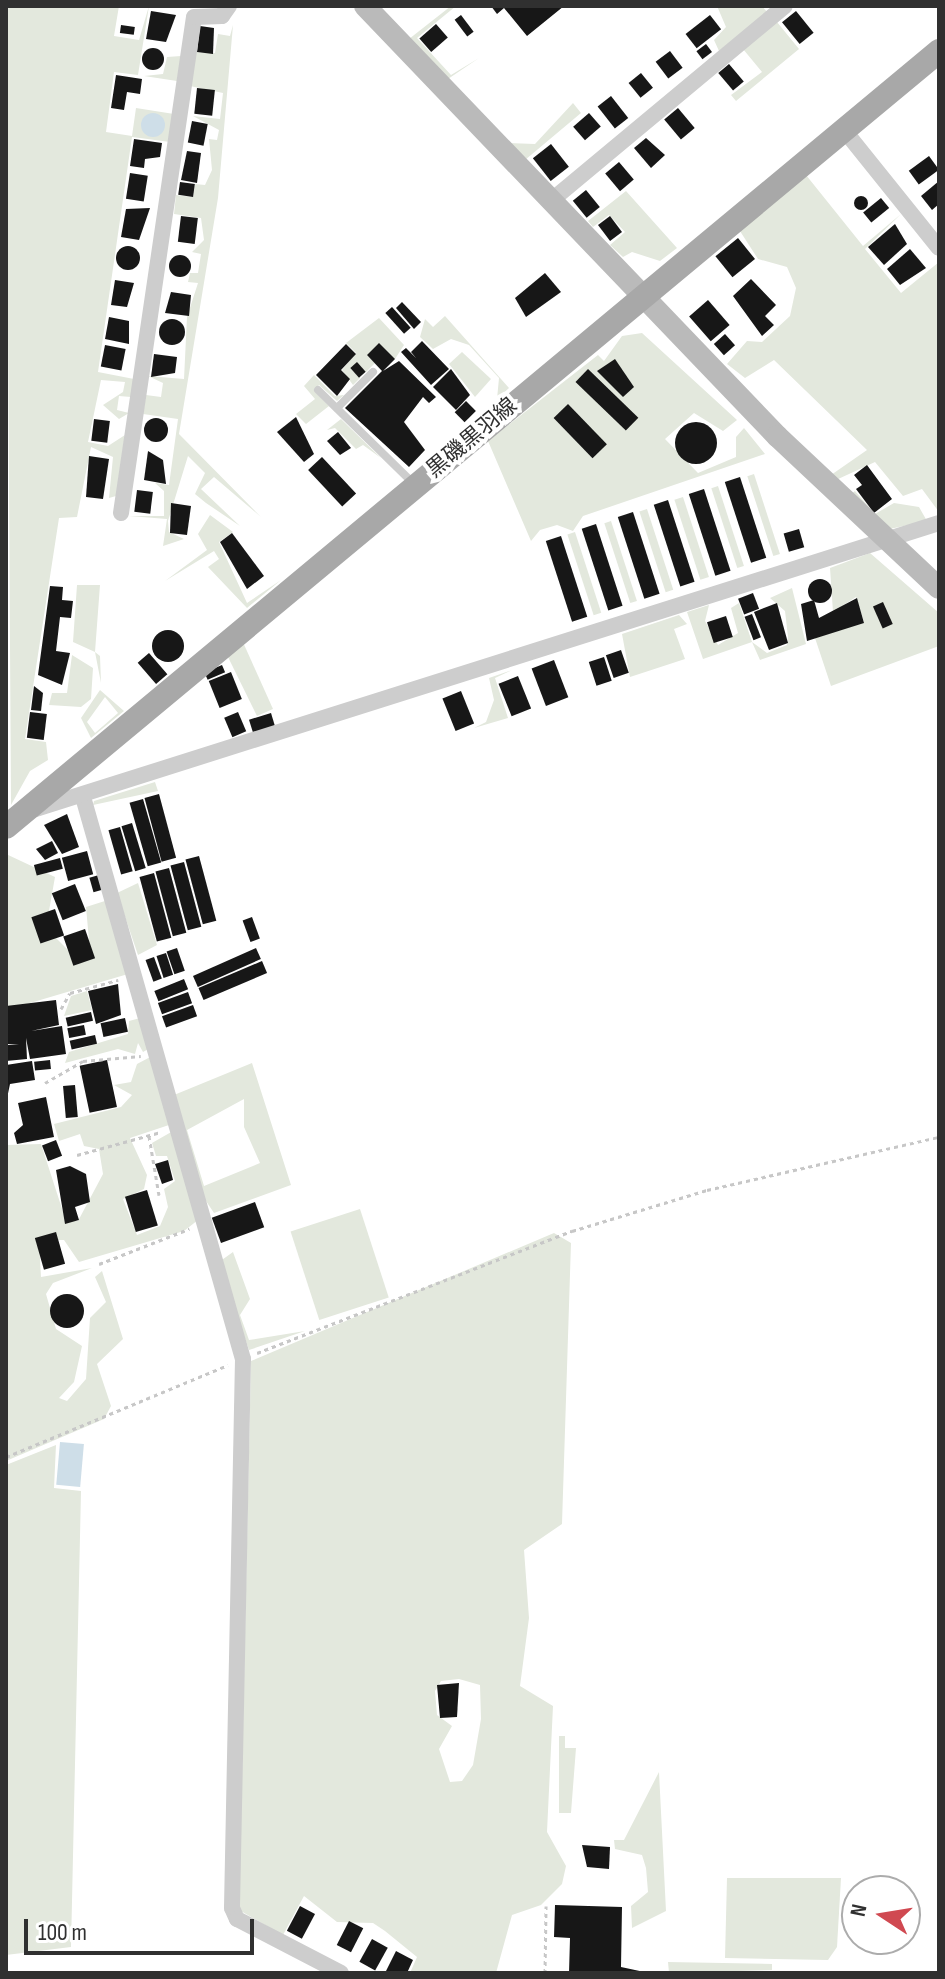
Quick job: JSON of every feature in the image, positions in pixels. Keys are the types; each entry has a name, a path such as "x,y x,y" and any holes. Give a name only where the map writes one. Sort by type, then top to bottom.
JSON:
{"main road":[{"name":"黒磯黒羽線","path":"13,818 939,51"}],"street":[{"path":"121,513 194,17 222,16 229,6"},
{"path":"365,6 884,541 939,588"},
{"path":"552,200 785,6"},
{"path":"844,130 939,248"},
{"path":"13,818 939,523"},
{"path":"83,797 136,974 202,1224 243,1359 232,1908 237,1919 341,1973"}],"lane":[{"path":"337,408 373,372"},
{"path":"318,390 415,485"}],"path":[{"path":"61,1009 70,993 136,974"},
{"path":"45,1083 83,1061 156,1050"},
{"path":"77,1155 177,1126"},
{"path":"149,1136 159,1195"},
{"path":"6,1457 243,1359 572,1231 707,1190 939,1137"},
{"path":"99,1264 202,1224"},
{"path":"545,1973 546,1906"}],"shaded area":[{"path":"6,6 119,6 114,36 139,40 149,6 138,75 114,72 106,132 132,136 136,108 174,114 170,142 132,137 98,372 134,379 131,397 119,396 117,410 129,413 119,419 103,405 123,392 125,382 101,380 88,442 108,446 125,435 116,496 109,498 113,457 91,447 77,517 59,518 25,739 46,742 48,760 30,771 11,805"},
{"path":"451,6 456,6 417,38 451,75 479,58 448,79 409,39"},
{"path":"717,6 762,6 767,12 719,51 714,40 726,27"},
{"path":"777,22 799,49 736,101 731,95 762,72 743,49"},
{"path":"233,25 218,198 179,434 261,517 214,477 201,489 240,526 195,494 205,473 188,456 168,521 169,532 184,539 163,546 167,519 129,516 164,516 164,491 155,483 169,485 178,419 143,414 146,395 161,397 163,383 148,376 184,379 187,317 198,283 188,282 190,273 198,273 201,254 192,252 204,240 201,218 174,214 176,195 193,197 195,184 205,185 212,170 209,139 217,140 219,130 193,116 220,119 223,93 190,86 195,52 215,53 218,34 230,36"},
{"path":"181,56 177,81 144,76 163,74 167,57"},
{"path":"573,103 581,113 525,160 507,143 535,144"},
{"path":"153,113 162,116 165,125 162,134 153,137 144,134 141,125 144,116"},
{"path":"806,175 863,246 901,214 865,249 901,293 939,262 939,512 922,489 903,496 875,462 836,480 831,475 867,450 774,360 745,378 727,364 747,341 762,342 790,316 796,288 787,267 758,259 738,228"},
{"path":"626,191 677,248 660,261 632,252 623,257 610,245 625,232 609,215 593,227 588,221"},
{"path":"445,316 509,388 497,399 499,378 469,345 451,339 433,349 420,337 425,319 433,327"},
{"path":"379,318 404,345 395,359 367,355 375,363 366,372 357,363 351,369 360,378 353,385 342,370 356,353 346,343"},
{"path":"642,333 737,420 723,431 694,413 665,439 698,473 736,457 736,437 744,428 765,454 583,516 573,531 557,525 540,530 531,541 488,441 598,355 604,361 622,336"},
{"path":"462,352 491,379 475,397 449,364"},
{"path":"314,375 335,396 344,395 337,401 319,385 314,391 329,406 306,424 296,414 315,399 304,386"},
{"path":"341,419 381,458 363,445 356,449 335,428 327,430"},
{"path":"754,474 780,554 773,556 747,476"},
{"path":"718,486 744,566 737,568 711,488"},
{"path":"855,491 875,514 894,503 919,507 927,521 885,530 848,496"},
{"path":"683,497 709,577 700,580 674,500"},
{"path":"647,509 673,590 666,592 639,511"},
{"path":"210,515 233,532 219,542 247,603 281,580 247,608 208,567 219,559 214,551 165,581 207,550 198,534"},
{"path":"611,521 637,601 630,603 604,523"},
{"path":"575,532 601,613 594,615 567,534"},
{"path":"870,553 939,613 939,646 831,686 815,638 864,622 856,597 833,612 830,568"},
{"path":"77,585 100,585 95,652 73,642"},
{"path":"792,588 806,644 760,660 752,642 767,653 787,645 785,611 770,598"},
{"path":"739,603 752,642 703,659 687,612 709,605 705,621 718,645 738,633 731,608"},
{"path":"679,615 687,624 674,629 685,659 630,677 622,634"},
{"path":"242,640 273,709 257,716 228,657"},
{"path":"95,652 100,656 101,683"},
{"path":"72,655 93,668 91,699 81,707 49,705 52,693 67,693"},
{"path":"512,670 495,678 508,718 474,728 486,722 494,700 489,678"},
{"path":"100,690 124,711 91,738 81,718","holes":["105,697 118,713 95,733 87,722"]},
{"path":"155,782 158,791 93,805 94,801"},
{"path":"6,854 55,877 46,928 74,956 90,951 86,907 108,900 128,974 20,1006 6,1027"},
{"path":"138,883 157,945 138,955 117,893"},
{"path":"87,991 92,1010 64,1016 71,996"},
{"path":"144,1017 152,1047 143,1052 138,1043 135,1054 118,1049 65,1063 69,1052 128,1034 129,1021"},
{"path":"154,1055 172,1124 130,1138 147,1175 144,1189 123,1199 137,1235 160,1226 168,1207 164,1189 175,1181 167,1156 156,1156 152,1143 173,1131 198,1220 184,1231 79,1262 64,1240 39,1240 41,1277 92,1268 53,1283 46,1294 56,1329 82,1346 74,1382 59,1398 67,1401 86,1379 90,1318 106,1302 95,1277 102,1271 123,1339 97,1364 111,1406 104,1419 6,1461 6,1145 41,1144 66,1221 78,1221 103,1174 99,1149 84,1146 80,1134 59,1141 54,1124 121,1107 132,1095 114,1085 131,1082 137,1064"},
{"path":"252,1063 291,1185 214,1213 200,1192 174,1095","holes":["244,1099 244,1127 260,1163 204,1186 187,1130"]},
{"path":"360,1209 389,1297 319,1320 291,1232"},
{"path":"554,1233 571,1243 562,1524 524,1550 529,1618 520,1686 553,1706 547,1832 566,1866 562,1884 541,1905 512,1915 496,1973 410,1973 417,1957 385,1931 373,1923 337,1922 304,1896 283,1935 239,1910 251,1361","holes":["459,1679 480,1685 481,1719 473,1765 462,1781 450,1782 439,1749 452,1726 437,1715 435,1691 441,1681"]},
{"path":"233,1252 250,1299 240,1315 249,1340 305,1331 249,1350 219,1262"},
{"path":"60,1442 84,1444 80,1487 56,1485"},
{"path":"56,1445 54,1488 81,1491 71,1947 6,1955 6,1465"},
{"path":"559,1736 565,1736 565,1748 576,1748 571,1813 559,1813"},
{"path":"659,1772 666,1911 632,1928 631,1906 648,1892 646,1868 642,1855 615,1849 614,1840 624,1840"},
{"path":"727,1878 841,1878 837,1947 828,1960 725,1958"},
{"path":"668,1962 772,1964 772,1970 669,1973"}],"building":[{"path":"491,6 564,6 527,36 504,8 497,14"},
{"path":"151,11 176,15 166,42 146,39"},
{"path":"796,11 814,33 800,44 782,22"},
{"path":"461,15 474,32 467,37 455,20"},
{"path":"710,15 721,29 697,48 686,34"},
{"path":"436,24 448,38 431,52 419,38"},
{"path":"121,25 135,27 134,35 120,33"},
{"path":"200,26 214,28 213,54 197,52"},
{"path":"706,44 712,52 702,59 696,51"},
{"path":"153,48 164,59 153,70 142,59"},
{"path":"670,51 683,68 668,79 656,62"},
{"path":"729,64 744,82 733,91 718,73"},
{"path":"641,73 653,88 641,98 629,83"},
{"path":"116,75 142,79 140,94 127,92 124,110 111,108"},
{"path":"197,88 215,90 212,116 194,114"},
{"path":"611,96 628,118 615,129 598,106"},
{"path":"678,108 695,128 681,139 664,120"},
{"path":"589,113 601,127 585,140 573,127"},
{"path":"192,121 208,124 204,146 188,143"},
{"path":"646,138 665,155 651,168 634,148"},
{"path":"134,139 162,143 160,157 145,159 144,168 130,166"},
{"path":"551,144 569,167 551,181 533,158"},
{"path":"187,151 201,153 197,183 181,180"},
{"path":"929,156 939,170 919,184 909,171"},
{"path":"619,162 634,180 620,191 605,174"},
{"path":"130,173 148,176 144,201 126,199"},
{"path":"939,181 939,204 932,210 921,196"},
{"path":"180,182 195,184 193,197 178,195"},
{"path":"586,190 600,207 587,218 573,201"},
{"path":"861,196 868,203 861,210 854,203"},
{"path":"881,198 889,208 871,223 863,212"},
{"path":"150,208 139,240 121,237 126,209"},
{"path":"181,216 198,218 195,244 178,242"},
{"path":"610,216 622,232 610,241 598,225"},
{"path":"895,224 907,244 884,265 868,247"},
{"path":"738,238 755,259 732,277 715,256"},
{"path":"128,246 136,250 140,258 136,266 128,270 120,266 116,258 120,250"},
{"path":"910,249 926,268 900,285 887,269"},
{"path":"180,255 188,258 191,266 188,274 180,277 172,274 169,266 172,258"},
{"path":"545,273 561,292 526,317 515,298"},
{"path":"751,279 776,305 765,316 774,325 762,336 733,296"},
{"path":"115,280 134,283 127,307 111,305"},
{"path":"171,292 191,295 189,316 165,313"},
{"path":"708,300 730,325 711,341 689,316"},
{"path":"402,302 421,322 414,329 396,308"},
{"path":"392,307 411,328 404,334 385,313"},
{"path":"109,317 129,321 129,344 105,339"},
{"path":"172,319 181,323 185,332 181,341 172,345 163,341 159,332 163,323"},
{"path":"725,334 735,345 724,355 714,344"},
{"path":"422,341 449,369 431,385 401,352 406,348 416,358 411,352"},
{"path":"379,343 395,359 383,371 399,361 436,397 429,403 423,397 404,422 425,450 409,467 345,408 382,371 367,355"},
{"path":"346,344 356,354 341,370 350,379 337,396 316,375"},
{"path":"105,345 126,349 121,371 101,367"},
{"path":"154,354 177,357 175,373 151,377"},
{"path":"615,359 634,387 623,397 597,371"},
{"path":"357,362 366,372 359,378 350,368"},
{"path":"451,369 470,395 456,410 433,387"},
{"path":"588,369 638,418 626,431 575,382"},
{"path":"466,401 476,411 465,422 455,412"},
{"path":"568,404 607,444 593,458 554,418"},
{"path":"296,417 314,454 304,462 277,432"},
{"path":"156,418 167,425 168,430 161,441 156,442 145,435 144,430 151,419"},
{"path":"94,419 110,421 107,443 91,441"},
{"path":"696,422 711,428 717,443 711,458 696,464 681,458 675,443 681,428"},
{"path":"338,432 351,448 340,455 327,441"},
{"path":"148,451 163,460 166,484 144,480"},
{"path":"89,456 109,459 103,499 86,497"},
{"path":"322,457 356,494 342,507 308,470"},
{"path":"867,465 892,499 874,513 856,489 862,485 854,475"},
{"path":"740,477 766,558 751,563 725,482"},
{"path":"704,489 731,571 715,576 689,494"},
{"path":"137,490 153,492 150,514 134,512"},
{"path":"668,500 695,582 680,586 654,505"},
{"path":"171,503 191,506 187,535 170,533"},
{"path":"633,512 660,594 644,599 618,517"},
{"path":"596,524 623,606 608,610 582,529"},
{"path":"799,529 804,547 789,552 784,533"},
{"path":"232,533 264,576 247,589 220,542"},
{"path":"561,536 587,617 572,622 546,541"},
{"path":"820,579 831,586 832,591 825,602 820,603 809,596 808,591 815,580"},
{"path":"50,586 63,587 62,600 73,601 71,618 60,617 56,651 70,653 62,685 38,675"},
{"path":"753,593 759,609 744,615 738,599"},
{"path":"857,598 864,623 807,641 801,604 814,600 819,618"},
{"path":"883,602 893,624 883,628 873,606"},
{"path":"777,603 788,643 769,650 754,612"},
{"path":"752,614 761,637 753,640 745,617"},
{"path":"726,616 733,637 714,643 707,622"},
{"path":"168,630 179,635 184,646 179,657 168,662 157,657 152,646 157,635"},
{"path":"621,650 629,673 614,678 606,655"},
{"path":"149,653 167,674 156,684 138,663"},
{"path":"604,657 612,681 597,686 589,662"},
{"path":"554,660 568,697 546,706 532,669"},
{"path":"222,665 225,672 208,680 205,672"},
{"path":"231,672 242,699 220,708 209,681"},
{"path":"518,676 531,708 512,716 499,684"},
{"path":"34,686 43,693 41,711 31,710"},
{"path":"461,691 474,723 456,731 442,698"},
{"path":"30,712 47,714 44,740 27,738"},
{"path":"238,712 246,731 232,737 224,718"},
{"path":"271,713 275,726 253,733 249,720"},
{"path":"159,794 176,858 162,862 145,798"},
{"path":"143,799 161,862 148,866 130,803"},
{"path":"67,814 79,847 62,854 44,825"},
{"path":"132,823 146,868 135,871 121,826"},
{"path":"120,827 133,871 121,875 108,830"},
{"path":"52,841 58,853 45,860 36,849"},
{"path":"87,851 93,874 68,881 62,858"},
{"path":"199,856 216,921 203,924 185,860"},
{"path":"60,858 63,869 37,876 34,865"},
{"path":"184,862 201,927 188,930 170,866"},
{"path":"169,868 186,933 173,936 155,872"},
{"path":"154,873 171,938 157,942 140,877"},
{"path":"99,875 103,889 94,892 89,878"},
{"path":"75,884 86,911 63,920 52,893"},
{"path":"55,909 64,935 40,944 31,917"},
{"path":"252,917 260,939 250,942 243,920"},
{"path":"85,929 95,958 73,966 63,936"},
{"path":"177,948 185,971 174,974 167,952"},
{"path":"256,948 261,959 198,987 193,976"},
{"path":"166,953 173,975 164,978 156,956"},
{"path":"154,957 162,979 153,982 146,960"},
{"path":"262,961 267,973 204,1000 198,988"},
{"path":"184,979 188,989 158,1001 154,991"},
{"path":"118,984 121,1015 96,1024 88,991"},
{"path":"188,992 192,1003 162,1014 158,1003"},
{"path":"56,1000 59,1025 31,1031 62,1026 66,1054 30,1059 26,1038 27,1059 6,1061 6,1045 19,1045 7,1044 6,1006"},
{"path":"193,1005 197,1016 166,1028 162,1016"},
{"path":"91,1012 93,1021 68,1027 66,1018"},
{"path":"125,1018 128,1032 103,1037 101,1023"},
{"path":"84,1025 86,1035 69,1038 67,1028"},
{"path":"95,1035 97,1044 72,1050 70,1041"},
{"path":"50,1060 51,1069 35,1071 34,1062"},
{"path":"107,1060 117,1107 90,1113 80,1066"},
{"path":"32,1061 35,1080 10,1084 6,1103 6,1065"},
{"path":"75,1085 78,1117 66,1118 63,1086"},
{"path":"46,1097 54,1137 17,1144 14,1133 23,1125 18,1103"},
{"path":"56,1140 62,1156 48,1161 42,1145"},
{"path":"168,1160 173,1180 162,1184 155,1164"},
{"path":"70,1166 86,1174 90,1202 75,1207 79,1220 65,1224 56,1170"},
{"path":"147,1190 158,1225 136,1232 125,1197"},
{"path":"255,1202 264,1227 221,1243 212,1218"},
{"path":"56,1232 65,1264 44,1270 35,1238"},
{"path":"67,1294 79,1299 84,1311 79,1323 67,1328 55,1323 50,1311 55,1299"},
{"path":"459,1683 457,1717 440,1718 437,1685"},
{"path":"582,1845 610,1847 609,1869 587,1867"},
{"path":"555,1905 622,1907 621,1967 649,1973 569,1973 570,1938 554,1937"},
{"path":"300,1906 315,1914 302,1939 287,1931"},
{"path":"349,1921 363,1928 351,1952 337,1945"},
{"path":"372,1939 388,1948 375,1970 359,1962"},
{"path":"396,1951 413,1960 407,1973 385,1973"}]}
